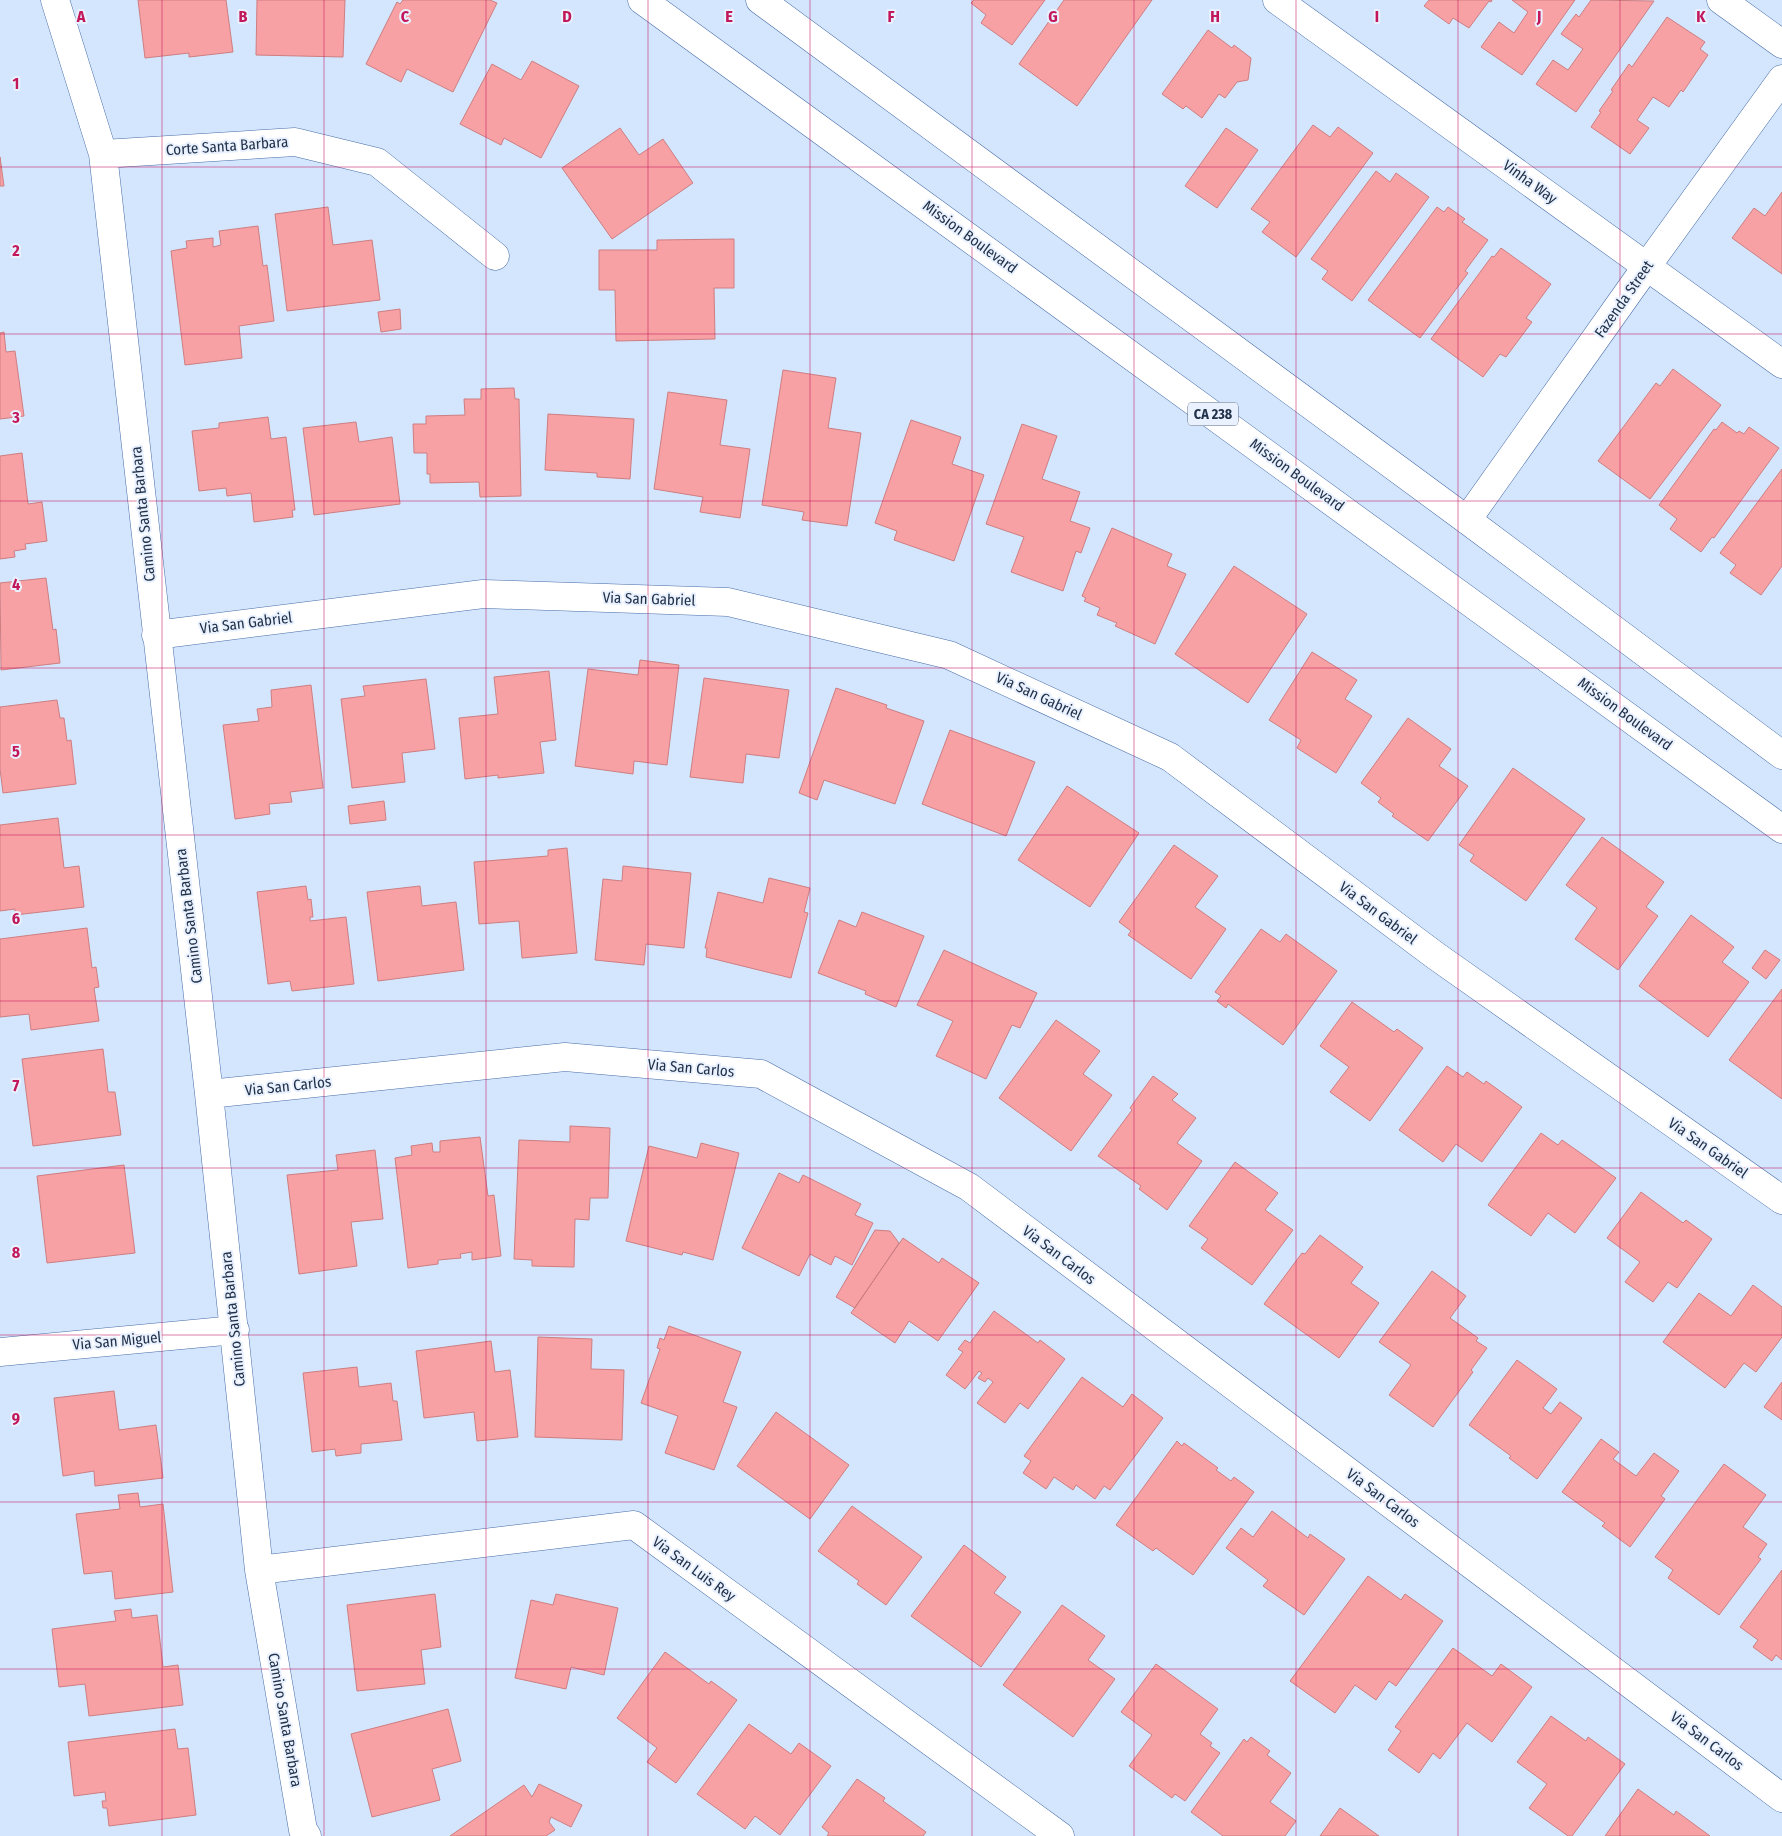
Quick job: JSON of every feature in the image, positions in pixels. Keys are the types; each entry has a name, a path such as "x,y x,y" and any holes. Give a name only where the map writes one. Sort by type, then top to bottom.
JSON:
{"street":[{"name":"Camino Santa Barbara","path":"55,0 103,154 209,1094 259,1570 303,1830 307,1836"},
{"name":"Mission Boulevard","path":"642,0 1782,829"},
{"path":"760,0 1467,520 1782,755"},
{"name":"Vinha Way","path":"1277,0 1782,364"},
{"path":"1721,0 1782,44"},
{"name":"Fazenda Street","path":"1467,520 1782,79"},
{"name":"Corte Santa Barbara","path":"103,154 295,142 377,162 495,256"},
{"name":"Via San Gabriel","path":"156,635 483,594 728,602 949,655 1170,756 1436,956 1782,1200"},
{"name":"Via San Carlos","path":"209,1094 565,1057 761,1074 969,1188 1782,1798"},
{"name":"Via San Miguel","path":"0,1352 235,1330"},
{"name":"Via San Luis Rey","path":"259,1570 634,1525 1060,1836"}],"building":[{"path":"138,0 226,0 233,52 189,57 189,53 145,58"},
{"path":"257,0 345,0 343,57 256,55"},
{"path":"403,0 490,0 497,3 453,92 407,69 401,82 366,64 397,2 400,4"},
{"path":"974,0 1045,0 1012,45 981,23 986,15 971,3"},
{"path":"1064,0 1152,0 1077,106 1019,64"},
{"path":"1429,0 1492,0 1491,2 1489,1 1469,28 1453,18 1449,24 1424,6"},
{"path":"1512,0 1575,0 1522,75 1481,47 1499,22 1514,33 1528,12"},
{"path":"1591,0 1654,1 1576,112 1536,84 1553,60 1568,70 1583,49 1561,34 1576,14 1579,17"},
{"path":"1667,17 1705,42 1700,49 1708,55 1683,92 1681,90 1669,107 1653,97 1637,120 1649,128 1630,154 1591,127 1601,112 1599,111 1613,91 1611,90 1629,64 1632,67"},
{"path":"1208,30 1232,48 1234,45 1251,58 1248,80 1237,82 1225,98 1219,94 1202,118 1186,106 1183,109 1162,94"},
{"path":"532,61 579,86 541,158 504,138 501,145 460,124 492,64 521,80"},
{"path":"1313,125 1330,137 1338,127 1373,153 1296,257 1262,232 1270,222 1251,209"},
{"path":"620,128 639,155 663,139 693,183 612,239 562,168"},
{"path":"1226,128 1258,150 1217,208 1185,186"},
{"path":"0,157 4,186 0,186"},
{"path":"1376,171 1390,182 1396,173 1429,197 1352,301 1322,279 1328,271 1311,259"},
{"path":"1782,192 1782,274 1732,238 1754,208 1765,216"},
{"path":"328,207 333,245 372,240 380,300 287,311 275,214"},
{"path":"1437,207 1444,212 1448,207 1465,219 1462,222 1488,240 1465,271 1468,273 1420,338 1368,300"},
{"path":"258,226 263,266 267,265 274,321 239,326 242,358 185,365 171,251 187,248 186,241 213,238 213,247 221,245 219,231"},
{"path":"734,239 734,288 714,288 715,339 616,341 615,290 599,290 599,250 657,250 657,240"},
{"path":"1501,248 1551,284 1526,318 1532,322 1506,357 1500,354 1483,377 1431,339 1492,256 1494,257"},
{"path":"400,309 401,329 381,332 378,312"},
{"path":"4,332 6,352 15,351 24,416 0,419 0,333"},
{"path":"1673,369 1721,405 1650,499 1598,461 1656,383 1660,386"},
{"path":"783,370 836,378 828,428 861,433 847,526 802,520 804,512 762,505"},
{"path":"514,388 515,399 519,399 521,496 480,497 479,482 430,483 430,474 427,474 427,453 414,453 413,424 426,424 426,416 465,415 464,399 481,399 481,389"},
{"path":"668,392 727,400 720,445 750,449 740,518 700,512 703,497 654,489"},
{"path":"548,414 634,419 630,479 597,477 597,473 545,470"},
{"path":"268,417 271,439 286,437 295,510 292,510 293,517 254,522 251,493 227,496 226,488 199,491 192,431 219,428 219,423"},
{"path":"911,420 961,437 952,464 984,475 954,561 894,540 897,531 875,523"},
{"path":"356,422 359,442 392,437 400,504 314,515 303,428"},
{"path":"1722,422 1737,433 1739,431 1744,434 1749,427 1779,448 1714,538 1712,537 1701,552 1670,529 1677,519 1659,505 1714,429 1716,430"},
{"path":"1022,424 1057,436 1042,479 1080,492 1070,521 1090,528 1081,553 1076,551 1063,591 1011,572 1024,537 986,524"},
{"path":"22,453 28,504 42,502 47,541 25,544 26,549 14,551 15,557 0,559 0,456"},
{"path":"1782,469 1782,566 1761,595 1730,573 1736,565 1720,553"},
{"path":"1112,528 1172,554 1167,566 1186,574 1155,644 1115,626 1117,623 1097,615 1100,608 1084,601 1086,598 1082,596"},
{"path":"1234,566 1307,614 1248,703 1175,654"},
{"path":"46,578 53,630 56,629 60,663 1,670 0,583"},
{"path":"1312,652 1357,680 1345,699 1372,716 1336,773 1297,748 1301,740 1269,720"},
{"path":"640,660 679,665 667,765 634,761 633,774 575,766 588,669 638,675"},
{"path":"549,671 556,740 540,742 544,773 498,778 498,775 465,779 459,718 498,714 494,677"},
{"path":"704,678 789,690 779,758 746,754 743,783 690,777"},
{"path":"426,679 435,749 402,753 405,782 352,788 341,699 365,696 363,686"},
{"path":"311,685 323,788 290,792 292,802 269,804 270,814 235,819 223,725 259,721 257,709 272,707 271,690"},
{"path":"836,688 887,705 886,708 924,721 895,804 824,780 817,800 799,793"},
{"path":"57,700 60,718 64,718 67,741 71,740 76,784 3,793 0,769 0,707"},
{"path":"1408,718 1451,749 1439,766 1468,786 1428,841 1392,816 1394,814 1378,802 1381,798 1361,783"},
{"path":"950,730 1035,762 1006,836 922,804"},
{"path":"1513,768 1585,819 1526,901 1470,861 1474,855 1459,845"},
{"path":"1067,786 1139,833 1090,907 1018,860"},
{"path":"384,801 386,820 350,824 348,806"},
{"path":"58,818 64,868 79,866 84,907 15,915 15,909 0,911 0,825"},
{"path":"1602,837 1664,882 1646,907 1658,916 1618,970 1575,939 1597,908 1566,885"},
{"path":"1174,845 1218,876 1195,907 1226,929 1191,979 1128,935 1131,931 1119,922"},
{"path":"567,848 577,953 522,958 519,921 479,924 474,862 548,856 548,850"},
{"path":"623,866 691,873 684,948 646,944 644,965 595,960 603,879 622,881"},
{"path":"769,878 810,888 804,912 808,913 791,978 706,957 707,948 705,948 718,892 763,903"},
{"path":"306,886 308,900 311,899 313,917 310,917 310,921 346,917 354,984 292,991 290,981 268,984 257,892"},
{"path":"420,886 422,906 456,902 464,970 378,981 367,892"},
{"path":"862,912 924,936 896,1007 865,994 866,991 818,973 839,920 856,927"},
{"path":"1691,915 1734,947 1722,962 1749,982 1708,1037 1639,986"},
{"path":"87,928 92,968 96,967 99,987 94,988 99,1021 31,1030 29,1014 0,1017 0,939"},
{"path":"1261,929 1280,942 1286,934 1337,971 1283,1045 1228,1004 1226,1008 1217,1001 1221,996 1215,992"},
{"path":"944,950 1037,993 1020,1028 1012,1025 986,1079 936,1056 953,1021 917,1005"},
{"path":"1765,950 1780,960 1766,979 1752,968"},
{"path":"1782,989 1782,1099 1729,1060"},
{"path":"1352,1002 1394,1032 1397,1029 1423,1048 1370,1121 1330,1092 1349,1067 1320,1046"},
{"path":"1056,1020 1100,1051 1083,1074 1112,1095 1071,1151 999,1098"},
{"path":"103,1049 108,1092 115,1092 121,1135 33,1146 22,1059"},
{"path":"1447,1066 1463,1077 1467,1072 1484,1084 1486,1081 1522,1107 1482,1162 1456,1144 1443,1162 1399,1130"},
{"path":"1153,1076 1178,1094 1172,1100 1196,1118 1177,1143 1202,1161 1167,1210 1139,1189 1141,1186 1098,1156 1132,1110 1130,1108"},
{"path":"570,1126 610,1128 608,1198 590,1198 589,1220 575,1219 574,1267 532,1266 532,1260 514,1259 519,1140 570,1142"},
{"path":"1541,1133 1558,1145 1562,1140 1616,1178 1575,1233 1548,1213 1531,1236 1488,1205"},
{"path":"480,1137 488,1196 494,1195 501,1256 472,1260 472,1252 460,1254 461,1258 438,1260 438,1264 408,1268 395,1158 412,1155 411,1146 432,1143 433,1152 440,1152 440,1141"},
{"path":"701,1143 739,1153 713,1260 683,1252 682,1255 626,1241 649,1146 697,1158"},
{"path":"375,1150 383,1219 351,1222 357,1266 299,1274 287,1175 338,1170 336,1155"},
{"path":"1235,1162 1278,1193 1265,1210 1293,1230 1252,1285 1201,1248 1208,1239 1189,1226"},
{"path":"124,1165 135,1253 47,1263 37,1176"},
{"path":"779,1173 799,1183 803,1175 861,1204 855,1215 873,1223 852,1265 835,1256 831,1265 810,1254 799,1276 742,1248"},
{"path":"1641,1192 1683,1223 1686,1220 1712,1239 1677,1288 1668,1282 1653,1302 1625,1282 1640,1262 1607,1238"},
{"path":"875,1230 890,1231 899,1243 855,1308 836,1297"},
{"path":"1320,1235 1363,1267 1351,1283 1379,1303 1339,1358 1264,1304 1302,1253 1305,1254"},
{"path":"903,1238 939,1263 942,1258 979,1283 938,1341 909,1321 895,1343 851,1313"},
{"path":"1432,1271 1466,1296 1450,1318 1478,1338 1476,1341 1487,1348 1471,1370 1473,1372 1433,1427 1389,1395 1411,1365 1379,1342"},
{"path":"1753,1285 1782,1307 1782,1337 1756,1372 1744,1363 1725,1388 1663,1342 1699,1293 1731,1316"},
{"path":"994,1311 1038,1343 1040,1340 1065,1359 1028,1409 1020,1403 1005,1423 977,1403 993,1382 988,1378 985,1382 978,1378 982,1373 979,1371 965,1389 946,1375 963,1352 958,1349 965,1340 970,1343"},
{"path":"669,1326 741,1352 723,1402 737,1407 714,1470 665,1453 678,1416 641,1403 660,1349 657,1348 660,1338 664,1340"},
{"path":"538,1337 592,1339 591,1369 624,1370 622,1440 535,1437"},
{"path":"491,1341 495,1372 510,1370 518,1437 477,1441 474,1412 424,1418 416,1351"},
{"path":"1517,1360 1557,1389 1543,1408 1551,1414 1560,1402 1582,1418 1537,1479 1509,1458 1511,1456 1469,1425"},
{"path":"357,1367 359,1387 391,1383 393,1401 397,1401 402,1440 361,1444 361,1453 336,1456 335,1449 312,1452 303,1373"},
{"path":"1082,1377 1123,1407 1132,1394 1163,1418 1110,1490 1104,1486 1095,1499 1076,1485 1073,1490 1054,1477 1046,1489 1023,1473 1031,1461 1024,1456"},
{"path":"1782,1382 1782,1420 1764,1407"},
{"path":"114,1391 119,1430 156,1425 163,1478 95,1486 94,1471 63,1476 54,1398"},
{"path":"776,1412 849,1465 810,1519 737,1466"},
{"path":"1601,1439 1619,1452 1613,1459 1636,1476 1654,1453 1679,1471 1661,1496 1665,1499 1630,1547 1602,1526 1605,1523 1562,1492"},
{"path":"1177,1441 1182,1446 1184,1443 1218,1468 1216,1470 1231,1481 1234,1477 1254,1492 1193,1575 1156,1548 1153,1551 1116,1525"},
{"path":"1724,1464 1766,1495 1743,1527 1767,1544 1758,1557 1761,1559 1719,1615 1668,1578 1673,1570 1655,1557"},
{"path":"138,1493 140,1507 163,1504 173,1592 115,1599 112,1571 84,1574 76,1514 120,1509 118,1495"},
{"path":"852,1506 922,1557 886,1605 857,1584 859,1581 818,1551"},
{"path":"1272,1511 1308,1538 1310,1534 1345,1559 1304,1615 1263,1586 1268,1580 1226,1548 1241,1528 1253,1537"},
{"path":"964,1545 1006,1577 994,1593 1021,1612 981,1667 911,1616"},
{"path":"1782,1570 1782,1660 1776,1655 1772,1661 1753,1647 1758,1640 1740,1627"},
{"path":"1368,1576 1401,1600 1405,1594 1443,1621 1396,1686 1389,1681 1376,1700 1355,1685 1335,1713 1290,1681"},
{"path":"435,1594 441,1647 421,1650 425,1684 357,1691 347,1605"},
{"path":"556,1594 618,1608 604,1675 571,1667 566,1689 515,1678 531,1600 553,1605"},
{"path":"1062,1605 1105,1636 1088,1660 1115,1679 1073,1737 1003,1685"},
{"path":"131,1609 132,1618 157,1615 163,1667 178,1665 183,1705 89,1716 85,1684 59,1687 52,1629 116,1621 114,1611"},
{"path":"1453,1648 1492,1676 1501,1664 1532,1687 1492,1742 1467,1723 1440,1759 1433,1753 1419,1773 1388,1750 1401,1731 1395,1727"},
{"path":"665,1652 709,1684 711,1681 737,1700 676,1783 647,1762 657,1748 617,1718"},
{"path":"1156,1664 1218,1709 1200,1734 1212,1743 1210,1746 1220,1753 1185,1801 1175,1794 1172,1798 1129,1766 1152,1735 1121,1712"},
{"path":"448,1709 461,1761 432,1769 440,1800 372,1817 351,1734"},
{"path":"1551,1716 1586,1741 1588,1737 1625,1764 1572,1836 1568,1836 1529,1808 1547,1784 1517,1762"},
{"path":"749,1724 791,1754 799,1743 831,1766 780,1835 755,1816 745,1829 697,1794"},
{"path":"175,1729 178,1749 188,1748 196,1815 109,1826 107,1808 103,1808 102,1801 106,1801 105,1792 74,1796 68,1742"},
{"path":"1251,1737 1270,1751 1267,1755 1291,1773 1270,1802 1296,1821 1285,1836 1223,1836 1191,1812 1244,1739 1247,1742"},
{"path":"857,1779 885,1798 883,1801 926,1832 923,1836 827,1836 829,1833 822,1827"},
{"path":"539,1784 582,1805 571,1827 551,1817 549,1822 555,1830 546,1836 450,1836 524,1785 532,1797"},
{"path":"1638,1789 1674,1815 1676,1811 1710,1836 1605,1836"},
{"path":"1340,1808 1379,1836 1320,1836"}]}
